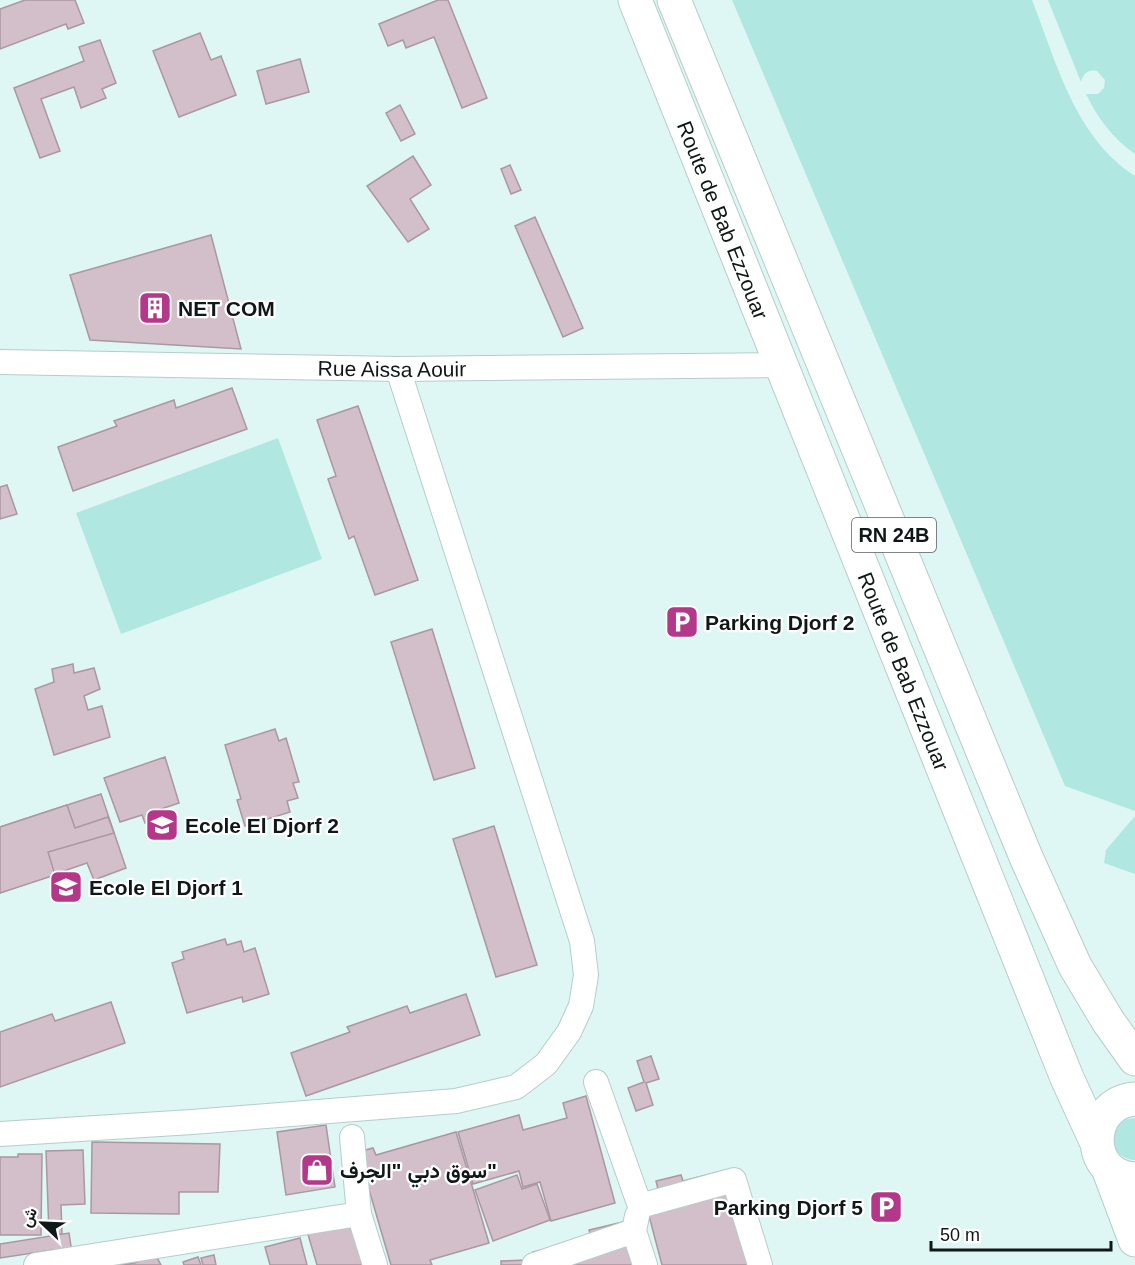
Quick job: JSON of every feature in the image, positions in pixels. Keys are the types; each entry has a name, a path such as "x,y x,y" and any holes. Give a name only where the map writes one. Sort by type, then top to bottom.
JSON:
{"main road":[{"name":"Route de Bab Ezzouar","path":"635,0 1063,1067 1113,1163 1135,1240"},
{"name":"Route de Bab Ezzouar","path":"674,0 1026,857 1075,966 1096,1003 1135,1059"},
{"path":"1113,1163 1096,1130 1107,1110 1116,1104 1135,1099"}],"street":[{"name":"Rue Aissa Aouir","path":"0,362 398,369 782,365"},
{"path":"0,1134 192,1122 456,1101 516,1087 546,1064 569,1032 581,1006 586,975 582,941 398,369"},
{"path":"596,1082 640,1206 634,1231 645,1265"},
{"path":"352,1137 359,1214 375,1265"},
{"path":"640,1206 734,1180 759,1265"},
{"path":"36,1265 359,1214"},
{"path":"534,1265 634,1231"}],"shaded area":[{"path":"732,0 1032,0 1060,74 1083,120 1114,160 1135,176 1135,811 1065,786"},
{"path":"1048,0 1135,0 1135,154 1113,134 1090,103 1086,94 1098,94 1104,88 1105,80 1097,71 1089,71 1081,82"},
{"path":"278,438 322,559 121,634 76,513"},
{"path":"1135,816 1135,874 1104,863 1106,850"},
{"path":"1135,1118 1135,1160 1133,1160 1123,1157 1117,1151 1112,1137 1119,1124"}],"building":[{"path":"25,0 75,0 84,23 68,29 66,24 0,49 0,9"},
{"path":"438,0 448,0 487,98 462,108 434,37 406,48 403,40 388,46 379,24"},
{"path":"200,33 211,60 221,56 236,95 179,117 153,51"},
{"path":"100,40 116,83 102,89 106,98 81,108 74,87 41,99 60,151 40,158 14,88 84,61 79,47"},
{"path":"300,59 309,92 266,104 257,71"},
{"path":"400,105 415,134 401,141 386,113"},
{"path":"413,156 431,185 410,199 429,229 408,242 367,186"},
{"path":"510,165 521,190 511,194 501,169"},
{"path":"535,217 583,328 563,337 515,226"},
{"name":"NET COM","path":"211,235 241,349 90,340 70,275"},
{"path":"232,388 247,429 73,491 58,447 117,426 114,421 174,400 176,408"},
{"path":"358,406 418,580 375,595 354,536 349,539 328,479 336,476 317,420"},
{"path":"7,485 17,514 0,519 0,487"},
{"path":"432,629 475,768 434,780 391,642"},
{"path":"73,664 74,673 94,668 100,689 84,696 88,710 102,706 110,737 54,755 35,689 54,682 52,669"},
{"path":"275,729 279,741 286,738 299,782 293,783 298,798 287,801 290,812 245,826 237,800 241,799 225,745"},
{"path":"165,757 179,803 161,809 162,816 145,823 142,815 120,822 104,778"},
{"path":"101,794 126,868 94,880 87,863 0,893 0,827"},
{"path":"67,805 75,828 108,817 114,833 48,852 55,875 0,893 0,827"},
{"path":"494,826 537,965 496,977 453,839"},
{"path":"225,939 227,945 241,941 244,952 255,948 269,994 243,1002 242,997 187,1013 172,963 184,959 182,952"},
{"path":"466,994 480,1035 306,1096 291,1053 350,1032 347,1027 407,1006 410,1013"},
{"path":"111,1002 125,1043 0,1087 0,1032 52,1014 55,1021"},
{"path":"651,1056 659,1079 646,1083 653,1105 636,1111 628,1088 644,1082 637,1061"},
{"path":"586,1096 615,1203 551,1221 540,1182 523,1187 519,1171 473,1184 458,1132 519,1115 523,1130 567,1118 563,1103"},
{"path":"326,1125 335,1187 286,1195 277,1132"},
{"path":"456,1132 489,1243 430,1260 432,1265 391,1265 358,1152 373,1148 376,1155"},
{"path":"92,1142 220,1144 218,1192 179,1192 179,1214 91,1213"},
{"path":"83,1150 85,1204 61,1205 62,1234 49,1234 46,1151"},
{"path":"18,1154 42,1154 41,1235 0,1235 0,1157 18,1157"},
{"path":"726,1170 751,1265 662,1265 644,1197 659,1193 656,1181 681,1175 683,1181"},
{"path":"517,1175 522,1189 537,1184 550,1220 493,1241 475,1190"},
{"path":"348,1219 352,1232 362,1229 372,1265 317,1265 307,1231"},
{"path":"623,1222 634,1265 537,1265 533,1252 581,1240 595,1254 589,1230"},
{"path":"69,1233 72,1253 53,1256 52,1250 0,1258 0,1244"},
{"path":"300,1238 307,1265 270,1265 265,1247"},
{"path":"154,1252 161,1265 113,1265 135,1263"},
{"path":"214,1255 216,1265 203,1265 201,1258"},
{"path":"198,1257 201,1265 184,1265 183,1262"},
{"path":"527,1260 527,1265 501,1265 501,1261"}],"place":[{"name":"NET COM","path":"155,308"},
{"name":"Parking Djorf 2","path":"682,622"},
{"name":"Ecole El Djorf 2","path":"162,825"},
{"name":"Ecole El Djorf 1","path":"66,887"},
{"name":"سوق دبي \"الجرف\"","path":"317,1170"},
{"name":"Parking Djorf 5","path":"886,1207"}]}
